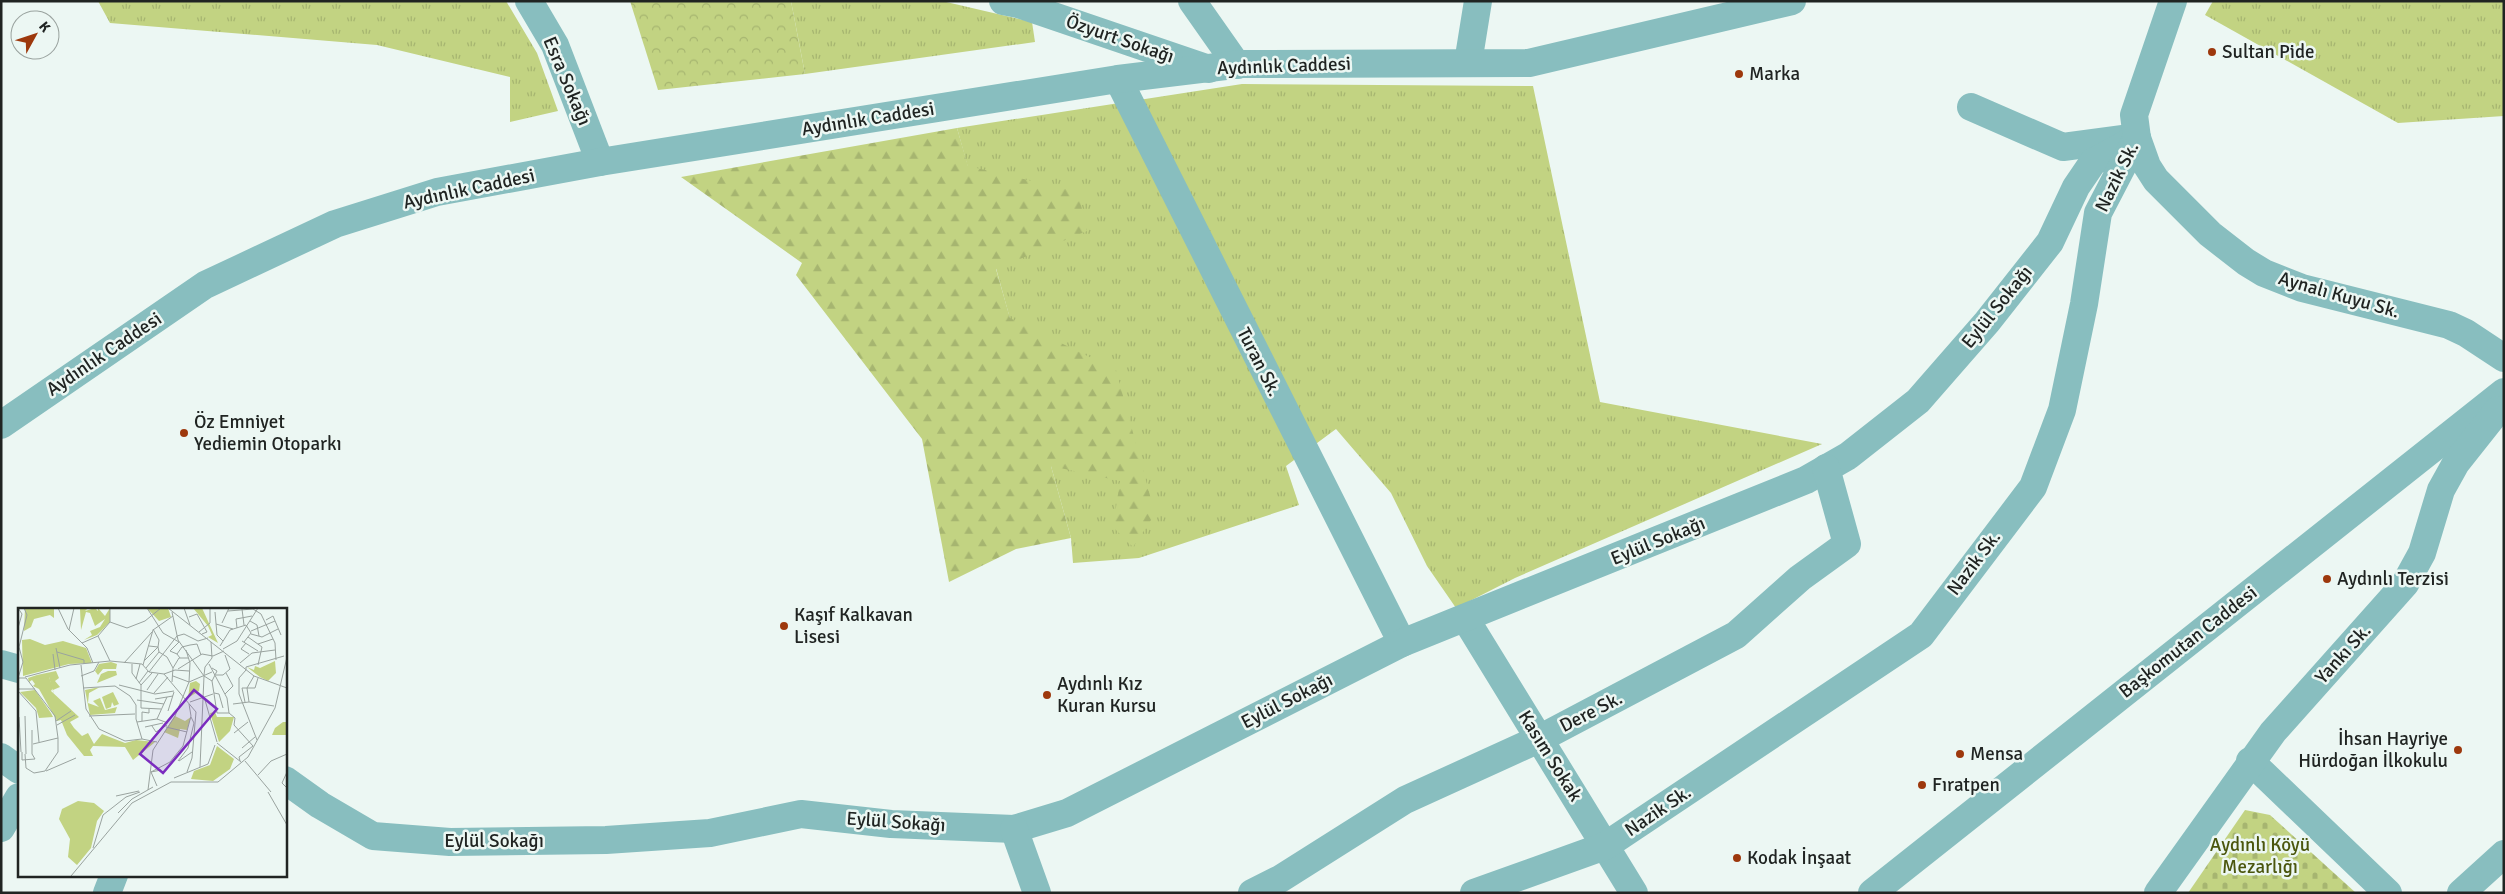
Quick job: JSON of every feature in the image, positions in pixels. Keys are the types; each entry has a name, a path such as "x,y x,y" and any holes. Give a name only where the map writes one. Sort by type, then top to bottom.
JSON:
{"street":[{"name":"Esra Sokağı","path":"529,1 555,46 600,162"},
{"name":"Özyurt Sokağı","path":"1002,1 1018,4 1209,69"},
{"path":"1192,1 1237,65"},
{"path":"1468,63 1478,1"},
{"name":"Aydınlık Caddesi","path":"1,425 205,285 336,224 437,192 600,162 1118,79 1237,65 1529,63 1792,1"},
{"name":"Nazik Sk.","path":"1474,893 1605,846 1921,635 2033,486 2062,410 2084,304 2098,212 2137,138 2134,115 2136,105 2155,58 2173,1"},
{"name":"Turan Sk.","path":"1118,79 1402,643"},
{"path":"1971,107 2063,147 2137,138"},
{"name":"Aynalı Kuyu Sk.","path":"2137,138 2147,166 2156,180 2210,234 2246,262 2283,282 2302,288 2449,325 2466,333 2504,358"},
{"name":"Eylül Sokağı","path":"286,781 320,805 373,836 450,842 606,840 710,833 801,814 891,824 1014,829 1067,813 1402,643 1806,480 1848,456 1918,401 1987,322 2050,242 2076,187 2093,162 2137,138"},
{"name":"Başkomutan Caddesi","path":"1872,893 2504,392"},
{"name":"Yankı Sk.","path":"2158,893 2250,760 2406,584 2422,553 2441,490 2456,463 2504,402"},
{"name":"Dere Sk.","path":"1252,893 1280,878 1405,800 1539,739 1736,636 1800,578 1847,544 1826,468"},
{"name":"Kasım Sokak","path":"1465,618 1634,893"},
{"path":"1,664 18,669"},
{"path":"1,757 18,769"},
{"path":"2250,760 2388,893"},
{"path":"1,828 18,799"},
{"path":"1014,829 1037,893"},
{"path":"2461,893 2499,867"},
{"path":"107,893 114,876"}],"green space":[{"path":"98,1 506,1 537,53 558,111 510,122 510,77 377,45 110,23"},
{"path":"630,1 791,1 805,74 658,90"},
{"path":"791,1 942,1 1032,22 1035,42 805,74"},
{"path":"2213,1 2504,1 2504,116 2398,123 2205,15"},
{"path":"1242,84 1533,86 1600,402 1822,444 1515,578 1456,608 1427,566 1391,493 1336,429 1286,466 1299,505 1139,558 1073,563 1071,538 957,128"},
{"path":"957,128 968,166 1078,192 1087,231 996,269 1010,318 1116,370 1155,514 1133,547 1113,527 1120,481 1051,466 1071,538 1016,549 949,582 922,439 796,275 802,263 681,177"},
{"name":"Aydınlı Köyü Mezarlığı","path":"2245,810 2270,815 2356,893 2188,893"}],"place":[{"name":"Sultan Pide","path":"2212,52"},
{"name":"Marka","path":"1739,74"},
{"name":"Öz Emniyet Yediemin Otoparkı","path":"184,433"},
{"name":"Aydınlı Terzisi","path":"2327,579"},
{"name":"Kaşıf Kalkavan Lisesi","path":"784,626"},
{"name":"Aydınlı Kız Kuran Kursu","path":"1047,695"},
{"name":"İhsan Hayriye Hürdoğan İlkokulu","path":"2458,750"},
{"name":"Mensa","path":"1960,754"},
{"name":"Fıratpen","path":"1922,785"},
{"name":"Kodak İnşaat","path":"1737,858"}]}
